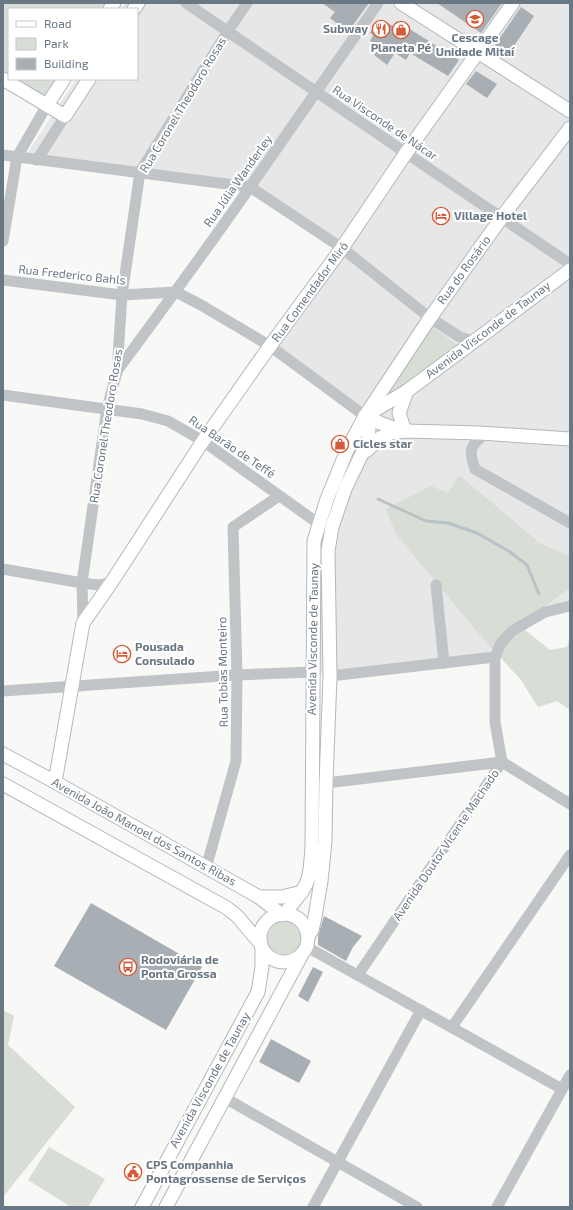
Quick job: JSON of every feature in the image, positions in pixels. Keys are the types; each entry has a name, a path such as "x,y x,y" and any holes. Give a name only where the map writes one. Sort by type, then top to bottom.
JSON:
{"main road":[{"path":"401,3 570,111"},
{"name":"Rua Comendador Miró","path":"83,623 204,441 270,346 342,248 406,154 514,3"},
{"path":"3,79 65,116 88,80"},
{"path":"47,105 63,80"},
{"name":"Rua do Rosário","path":"365,416 430,318 502,217 570,128"},
{"name":"Avenida Visconde de Taunay","path":"142,1207 258,992 262,967 260,937 264,925 273,917 283,914 302,892 307,882 312,847 314,541 327,500 348,448 365,416 407,391 570,270"},
{"path":"405,431 399,413 407,391"},
{"path":"365,416 380,423 405,431"},
{"path":"363,453 369,434 369,428 365,416"},
{"path":"363,453 380,438 405,431 486,433 570,439"},
{"name":"Avenida Visconde de Taunay","path":"166,1207 225,1098 312,930 321,881 325,841 330,676 328,551 332,527 345,489 363,453"},
{"name":"Rua Coronel Theodoro Rosas","path":"55,782 83,623"},
{"name":"Avenida João Manoel dos Santos Ribas","path":"3,754 258,897 283,914"},
{"path":"3,784 227,908 237,916 270,959 281,963 292,962 305,946 307,931 301,921 291,915 283,914"},
{"path":"258,897 282,898 302,892"}],"street":[{"name":"Rua Visconde de Nácar","path":"186,3 406,154 570,264"},
{"name":"Rua Coronel Theodoro Rosas","path":"83,623 82,583 107,408 117,372 122,294 140,172 247,3"},
{"name":"Rua Júlia Wanderley","path":"117,372 176,292 378,3"},
{"path":"3,241 17,157 47,105"},
{"path":"37,160 65,116"},
{"path":"3,156 250,187 342,248 430,318 460,337 474,341"},
{"name":"Rua Frederico Bahls","path":"3,280 122,294 176,292 270,346 365,416"},
{"name":"Rua Barão de Teffé","path":"3,394 107,408 142,414 168,421 204,441 319,524"},
{"path":"486,433 471,449 470,456 475,469 570,523"},
{"name":"Rua Tobias Monteiro","path":"206,868 236,761 237,675 233,527 280,496"},
{"path":"3,569 82,583 98,585 111,583"},
{"path":"436,585 444,663"},
{"name":"Avenida Doutor Vicente Machado","path":"358,975 502,762 495,722 495,657 501,643 512,631 545,612 570,606"},
{"path":"330,676 495,657"},
{"path":"3,691 72,688 237,675 312,672"},
{"path":"326,783 502,762 570,804"},
{"path":"452,1027 570,855"},
{"path":"305,946 562,1089"},
{"path":"313,1207 421,1010"},
{"path":"497,1207 570,1075"},
{"path":"225,1098 417,1207"}],"shaded area":[{"path":"125,3 570,3 570,605 545,611 494,656 330,675 313,671 315,541 368,411 273,344 341,248 249,189 22,161 75,80 138,80 138,8 122,8"}],"green space":[{"path":"3,3 118,3 115,8 8,8 8,79 3,76"},
{"path":"9,80 66,80 50,105"},
{"path":"431,326 459,346 385,399"},
{"path":"459,475 541,544 570,556 570,588 519,625 550,650 567,647 570,637 570,710 557,701 538,707 521,680 480,635 396,534 386,509 431,486 448,493"},
{"path":"280,919 288,919 300,928 303,938 300,948 294,954 288,957 280,957 268,948 265,942 265,934 274,922"},
{"path":"3,1010 14,1016 8,1045 75,1107 3,1197"},
{"path":"49,1147 105,1179 88,1207 71,1207 28,1180"}],"building":[{"path":"322,3 369,3 348,32 330,18 335,12"},
{"name":"Cescage Unidade Mitaí","path":"437,3 502,3 481,33"},
{"path":"521,7 534,16 508,55 495,45"},
{"path":"382,20 393,26 397,21 459,60 448,76 410,53 406,60 395,53 387,65 374,55 380,47 370,41 373,35 370,33 376,22 379,24"},
{"path":"476,71 497,84 487,98 466,84"},
{"name":"Rodoviária de Ponta Grossa","path":"91,903 202,967 166,1030 54,966"},
{"path":"324,916 362,936 353,947 346,961 318,945 318,936"},
{"path":"313,967 323,972 308,1002 298,996"},
{"path":"271,1039 311,1061 299,1083 259,1062"}],"waterway":[{"path":"378,499 426,521 448,523 477,533 510,552 527,565 539,594"}],"place":[{"name":"Cescage Unidade Mitaí","path":"475,19"},
{"name":"Subway","path":"381,29"},
{"name":"Planeta Pé","path":"401,30"},
{"name":"Village Hotel","path":"441,216"},
{"name":"Cicles star","path":"340,444"},
{"name":"Pousada Consulado","path":"122,654"},
{"name":"Rodoviária de Ponta Grossa","path":"128,967"},
{"name":"CPS Companhia Pontagrossense de Serviços","path":"133,1172"}]}
